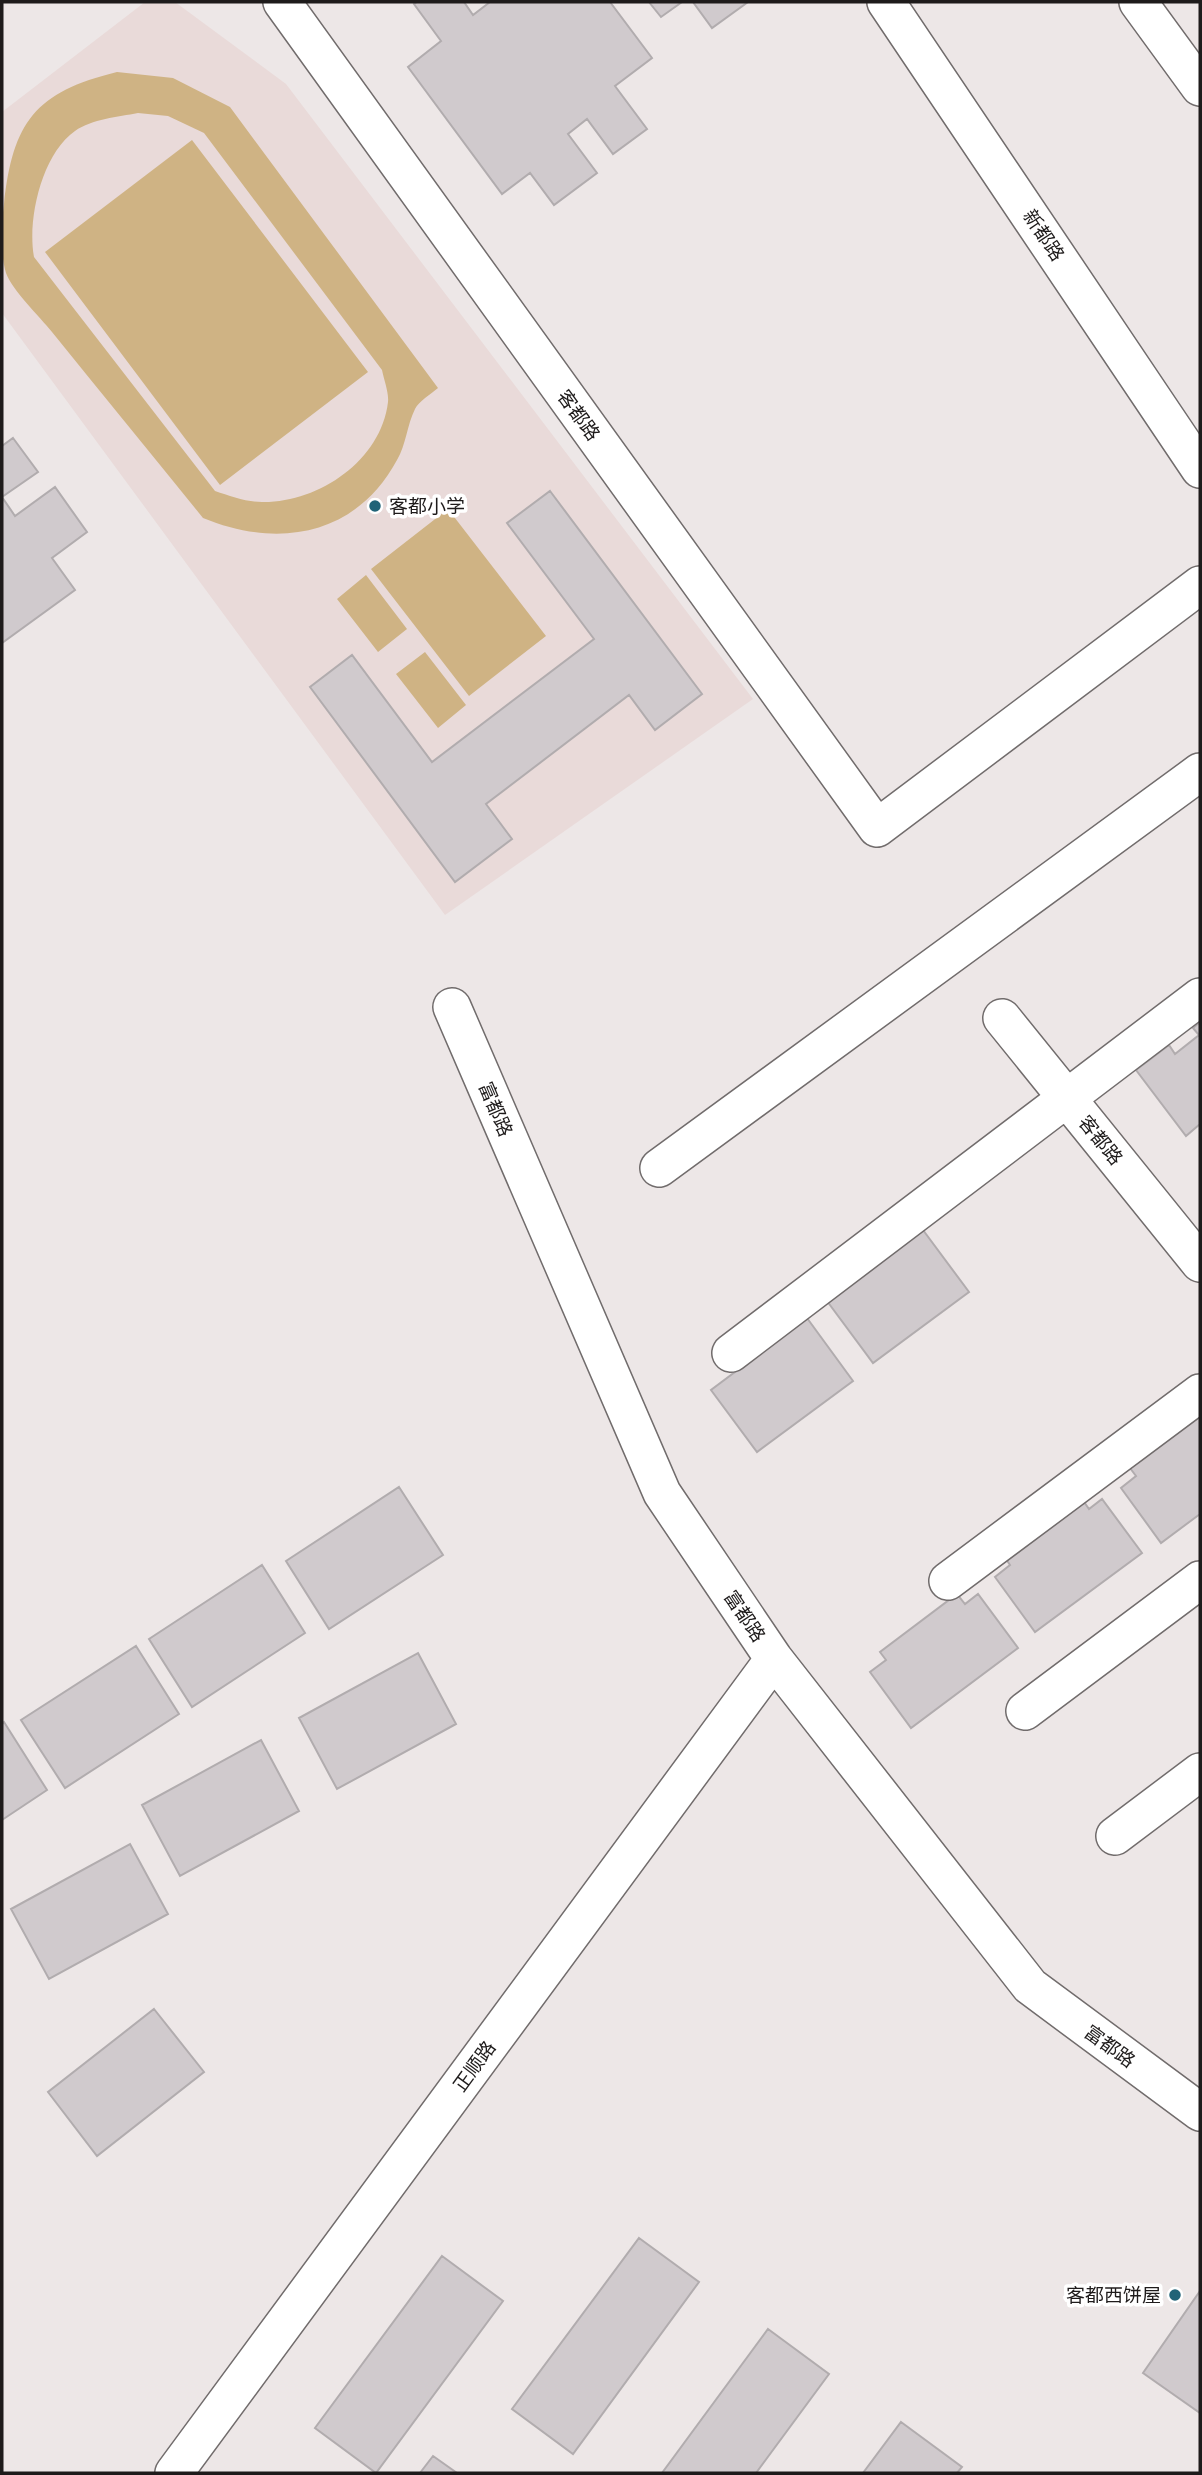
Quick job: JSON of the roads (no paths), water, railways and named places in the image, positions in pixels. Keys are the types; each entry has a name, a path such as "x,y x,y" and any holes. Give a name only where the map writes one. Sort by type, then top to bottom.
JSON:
{"street":[{"name":"客都路","path":"282,2 877,828 1200,585"},
{"name":"新都路","path":"886,2 1200,469"},
{"path":"1138,2 1200,87"},
{"path":"659,1168 1200,772"},
{"path":"731,1353 1066,1096 1200,997"},
{"name":"富都路","path":"452,1007 662,1493 774,1658 1030,1986 1200,2112"},
{"name":"客都路","path":"1002,1018 1200,1263"},
{"path":"948,1581 1200,1393"},
{"path":"1025,1712 1200,1580"},
{"name":"正顺路","path":"174,2473 774,1658"},
{"path":"1115,1836 1200,1772"}],"place":[{"name":"客都小学","path":"375,506"},
{"name":"客都西饼屋","path":"1175,2295"}]}
